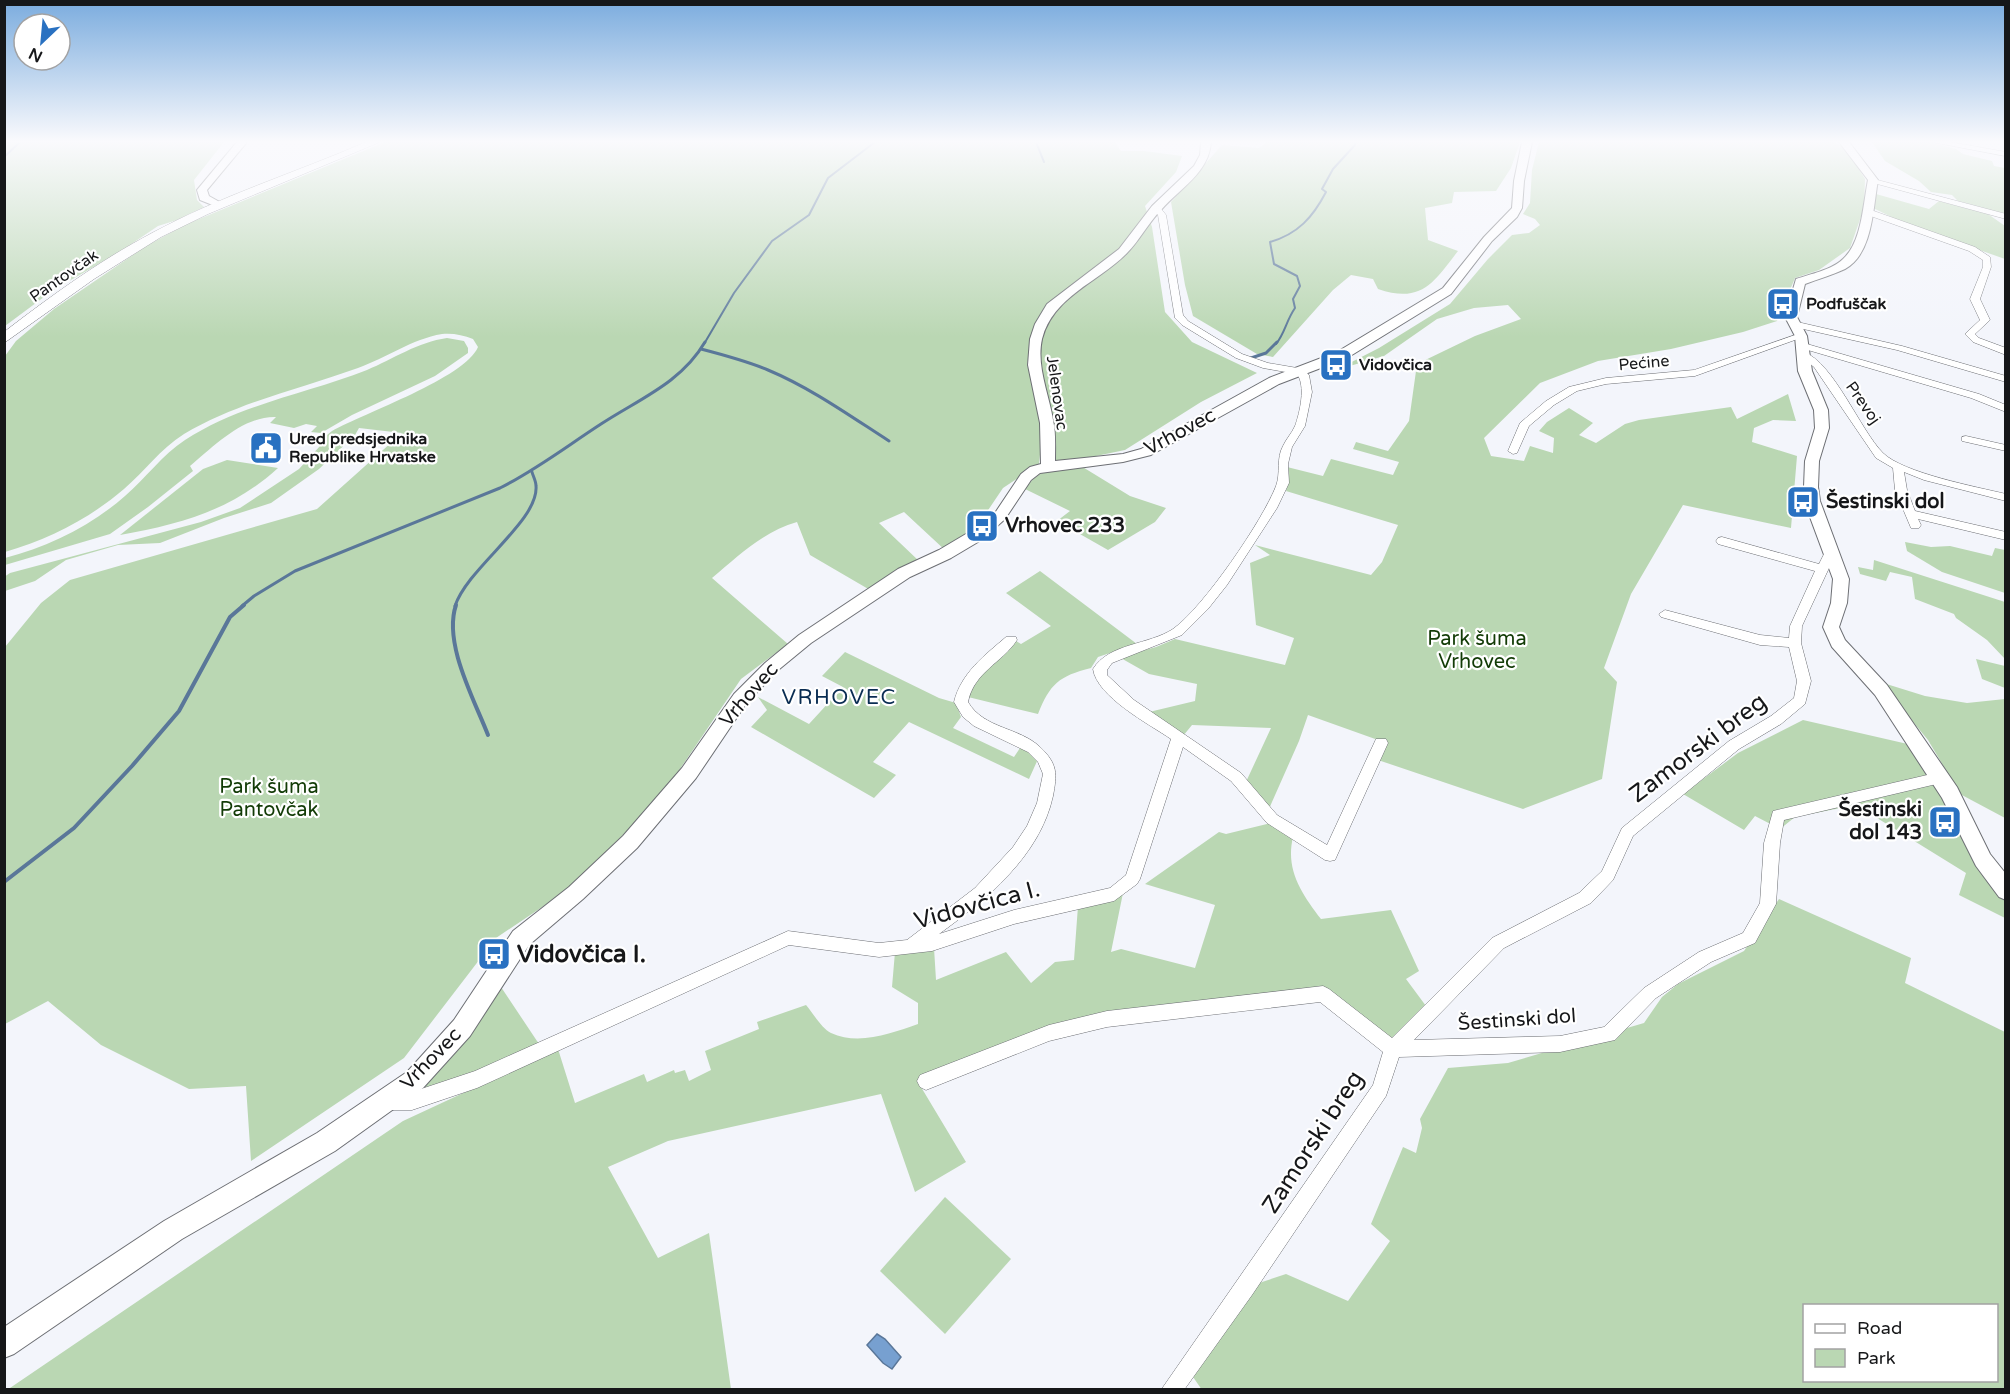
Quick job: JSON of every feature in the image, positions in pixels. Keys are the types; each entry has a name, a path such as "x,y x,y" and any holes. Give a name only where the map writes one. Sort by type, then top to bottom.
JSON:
{"main road":[{"name":"Pantovčak","path":"4,339 66,293 126,253 162,232 216,207"}],"street":[{"name":"Vrhovec","path":"4,1344 173,1230 326,1142 415,1080 449,1044 479,1004 521,938 600,871 657,813 689,773 734,707 771,667 805,639 904,573 945,554 977,535 1007,508 1026,477 1048,466 1123,458 1146,452 1274,381 1342,356 1447,291 1488,238 1513,215 1517,207"},
{"path":"1869,207 1862,241 1848,261 1835,269 1800,282 1791,313 1793,324 1803,345 1805,370 1821,410 1822,428 1812,461 1810,487 1826,561 1841,579 1839,603 1831,627 1838,643 1881,690 1950,793 1983,860 2006,891"},
{"path":"1970,207 2006,217"},
{"path":"1156,208 1162,215 1178,316 1239,356 1266,366 1300,371 1304,375 1307,392 1300,426 1287,447 1283,464 1283,483 1271,508 1223,582 1204,606 1177,632 1107,660 1100,669 1101,676 1129,704 1236,777 1272,819 1330,855 1381,743"},
{"name":"Jelenovac","path":"1048,466 1048,427 1035,380 1033,358 1039,328 1051,307 1123,251 1156,208"},
{"path":"1868,212 1987,259 1987,267 1975,299 1985,320 1970,334 1976,340 2006,352"},
{"path":"1793,324 1899,348 2006,380"},
{"path":"1803,345 1975,396 2006,409"},
{"name":"Pećine","path":"1513,451 1524,425 1573,389 1606,381 1695,373 1803,345"},
{"name":"Prevoj","path":"1803,345 1880,456 1928,478 2006,498"},
{"path":"1966,440 2006,448"},
{"path":"1898,466 1901,490 1915,525"},
{"path":"1910,513 2006,536"},
{"path":"1722,541 1826,561"},
{"name":"Zamorski breg","path":"1171,1389 1245,1288 1380,1090 1393,1048 1498,943 1586,898 1608,876 1627,832 1734,745 1776,720 1800,700 1804,681 1795,644 1796,626 1826,561"},
{"path":"1665,614 1760,640 1795,644"},
{"path":"909,947 954,916 1004,870 1026,842 1039,815 1050,774 1040,753 1022,741 968,716 961,702 964,689 984,664 1011,640"},
{"name":"Vidovčica I.","path":"388,1101 412,1101 477,1079 788,938 879,950 932,944 1014,917 1114,894 1123,889 1132,879 1179,737"},
{"name":"Šestinski dol","path":"1393,1048 1560,1044 1609,1034 1650,993 1705,957 1749,938 1768,904 1772,843 1778,815 1940,778"},
{"path":"926,1080 1049,1033 1107,1019 1323,994 1393,1048"}],"green space":[{"path":"5,207 204,207 158,226 121,251 52,291 5,326"},
{"name":"Park šuma Pantovčak","path":"228,207 1145,207 1152,227 1165,312 1192,342 1257,373 1201,402 1125,450 1067,462 1051,460 1051,418 1040,386 1036,358 1037,347 1052,311 1126,250 1121,248 1048,307 1031,344 1027,365 1037,393 1043,426 1039,464 1003,488 972,534 946,551 904,512 879,523 919,561 897,573 894,571 892,573 895,575 870,590 810,555 797,522 762,538 712,578 788,644 741,679 661,797 569,889 496,938 404,1058 251,1161 246,1086 189,1089 101,1045 48,1001 5,1024 5,647 41,603 70,580 317,509 402,433 359,428 355,435 319,469 271,503 224,518 160,543 118,545 66,560 35,581 5,591 4,577 10,573 201,522 240,508 299,469 320,446 316,444 332,431 435,382 469,359 478,347 473,339 462,335 431,336 358,368 226,413 175,440 124,489 83,519 37,541 5,552 5,356 16,341 54,309 146,246 187,224"},
{"path":"1172,207 1430,207 1425,208 1428,240 1458,251 1434,281 1416,292 1393,293 1378,289 1373,279 1351,275 1333,290 1273,357 1257,354 1193,316 1185,285"},
{"name":"Park šuma Vrhovec","path":"1527,207 1864,207 1850,248 1819,270 1795,278 1777,321 1743,332 1671,349 1598,361 1540,383 1484,438 1491,456 1524,461 1530,446 1553,453 1554,438 1539,431 1547,422 1569,408 1593,423 1579,435 1596,443 1625,424 1639,420 1731,407 1737,419 1788,394 1796,421 1773,420 1754,428 1752,442 1797,456 1791,528 1683,505 1631,594 1604,668 1617,682 1602,779 1523,809 1378,760 1378,740 1308,715 1268,811 1245,784 1271,728 1192,725 1183,736 1149,712 1195,701 1197,684 1149,674 1119,657 1156,647 1175,639 1285,665 1294,638 1256,625 1250,563 1270,555 1255,545 1371,575 1382,562 1398,525 1286,491 1289,478 1287,467 1323,476 1331,459 1393,475 1399,462 1353,449 1356,442 1388,451 1409,421 1417,364 1475,336 1521,319 1508,305 1474,308 1437,319 1384,356 1336,370 1379,348 1450,304 1488,259 1512,235 1529,233 1540,225 1535,219 1523,214"},
{"path":"1871,207 1929,209 1962,207 1988,214 2005,226 2005,259 1906,224"},
{"path":"1980,207 2005,207 2005,214"},
{"path":"447,338 464,341 468,353 435,376 352,415 321,433 311,432 317,426 306,424 294,428 270,423 276,417 252,421 219,441 190,466 193,471 110,534 5,565 5,558 53,541 98,517 125,496 177,446 206,428 251,408 367,370 426,343"},
{"path":"227,460 278,468 261,482 224,505 185,520 120,535 203,469"},
{"path":"1081,466 1130,496 1166,508 1155,522 1108,550 1057,521 1070,511 1025,489 1043,472"},
{"path":"1905,542 1931,547 1950,546 1992,556 1995,548 2005,550 2005,593 1942,572 1907,551"},
{"path":"1874,560 2005,602 2005,659 1987,640 1956,618 1954,614 1915,599 1912,577 1890,572 1886,581 1860,574 1858,567 1873,570"},
{"path":"1040,571 1137,644 1098,657 1091,668 1063,678 1047,695 1038,714 968,697 980,676 1016,641 1021,644 1051,626 1006,593"},
{"path":"845,652 939,698 956,703 961,717 953,728 1014,757 1022,745 1038,759 1029,779 909,722 873,762 896,775 874,798 751,727 767,710 758,697 809,724 843,687 822,676"},
{"path":"1976,659 2005,666 2005,688 1982,679"},
{"path":"1880,682 1925,696 1967,703 2005,699 2005,818 1960,794 1928,740"},
{"path":"1803,720 1912,745 2005,898 2005,918 1959,895 1966,873 1856,805 1795,817 1780,829 1755,816 1744,830 1683,794 1738,753"},
{"path":"1271,823 1293,837 1291,860 1293,871 1307,900 1321,919 1391,910 1419,971 1406,979 1426,1006 1392,1042 1325,989 1097,1016 921,1087 966,1162 915,1192 881,1094 668,1141 608,1167 658,1258 709,1233 731,1389 7,1390 403,1121 558,1049 575,1103 644,1074 647,1082 674,1070 675,1073 685,1070 689,1081 711,1070 705,1051 759,1029 757,1022 806,1005 828,1031 842,1037 864,1038 886,1034 918,1024 918,1003 892,987 895,952 934,948 936,980 1006,952 1031,983 1055,962 1074,960 1078,906 1123,893 1111,952 1121,949 1195,968 1215,905 1145,884 1219,832 1226,834"},
{"path":"1779,899 1911,958 1905,983 2005,1032 2005,1389 1202,1390 1191,1374 1253,1285 1286,1274 1348,1301 1390,1241 1371,1224 1403,1147 1416,1153 1422,1128 1420,1119 1448,1068 1508,1063 1644,1023 1662,997 1678,984 1744,951"},
{"path":"501,987 541,1047 418,1097 418,1087 473,1027"},
{"path":"945,1197 1011,1259 945,1334 880,1271"}],"water":[{"path":"877,1334 885,1339 901,1357 892,1369 883,1363 867,1345"}],"waterway":[{"path":"704,344 734,293 772,241 809,215 813,207"},
{"path":"1276,344 1295,308 1293,299 1300,286 1297,276 1274,264 1270,242 1297,229 1317,207"},
{"path":"242,606 295,571 513,481 672,379 684,369 705,342"},
{"path":"1251,358 1266,353 1277,342"},
{"path":"701,349 752,364 784,377 889,441"},
{"path":"455,606 462,591 526,514 534,500 536,486 532,472"},
{"path":"4,882 74,828 132,766 179,711 230,617 244,605"},
{"path":"456,605 453,620 457,653 468,688 488,735"}],"place":[{"name":"Podfuščak","path":"1783,304"},
{"name":"Vidovčica","path":"1336,365"},
{"name":"Ured predsjednika Republike Hrvatske","path":"266,448"},
{"name":"Šestinski dol","path":"1803,502"},
{"name":"Vrhovec 233","path":"982,526"},
{"name":"Šestinski dol 143","path":"1945,822"},
{"name":"Vidovčica I.","path":"494,954"}],"district":[{"name":"VRHOVEC","path":"839,697"}]}
